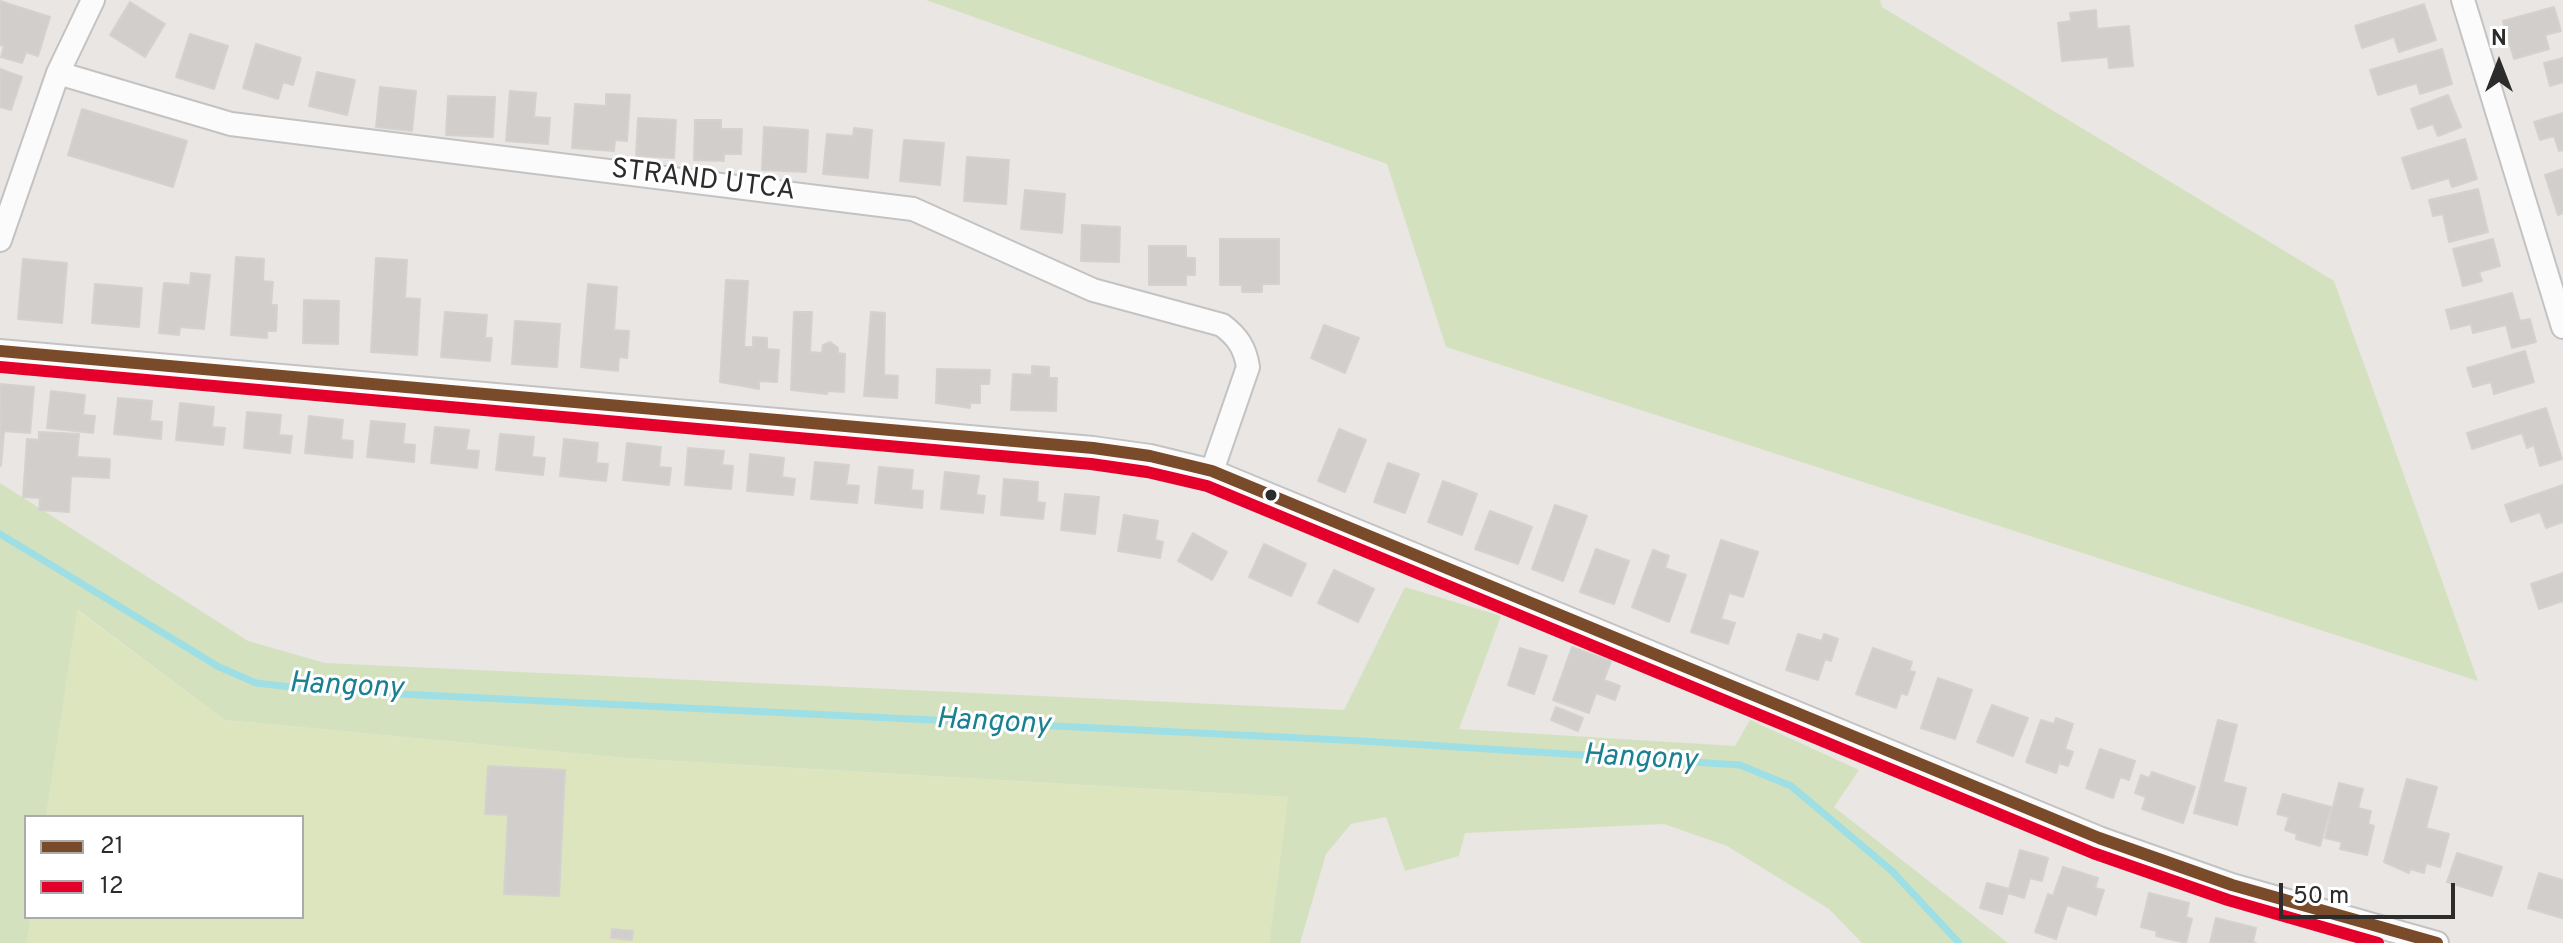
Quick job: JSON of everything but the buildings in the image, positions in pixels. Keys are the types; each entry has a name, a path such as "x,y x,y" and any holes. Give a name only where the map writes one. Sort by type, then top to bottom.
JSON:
{"street":[{"path":"0,240 58,73 93,0"},
{"path":"2463,0 2563,327"},
{"name":"STRAND UTCA","path":"58,73 231,124 913,209 1093,290 1222,325 1235,335 1245,350 1248,367 1212,471"},
{"path":"0,351 1093,448 1150,456 1212,471 2099,838 2232,885 2437,943"}],"green space":[{"path":"926,0 1880,0 1882,7 2334,281 2478,681 1446,347 1387,164"},
{"path":"0,483 248,641 325,663 1344,710 1405,587 1501,616 1459,729 1735,746 1750,720 1859,770 1834,807 2008,943 1862,943 1829,909 1727,846 1664,824 1465,833 1459,856 1405,871 1386,817 1351,824 1326,854 1300,943 1269,943 1288,797 625,758 225,720 78,610 46,815 24,815 24,919 31,919 27,943 0,943"},
{"path":"77,610 225,720 625,758 1288,797 1269,943 27,943 31,919 304,919 304,815 46,815"}],"waterway":[{"name":"Hangony","path":"0,534 219,667 256,683 318,690 1362,741 1740,765 1791,786 1892,871 1959,943"}],"transit line":[{"name":"21","path":"0,351 1093,448 1150,456 1212,471 2099,838 2232,885 2437,943"},
{"name":"12","path":"0,367 1091,464 1147,472 1207,486 2093,853 2228,900 2378,943"}]}
